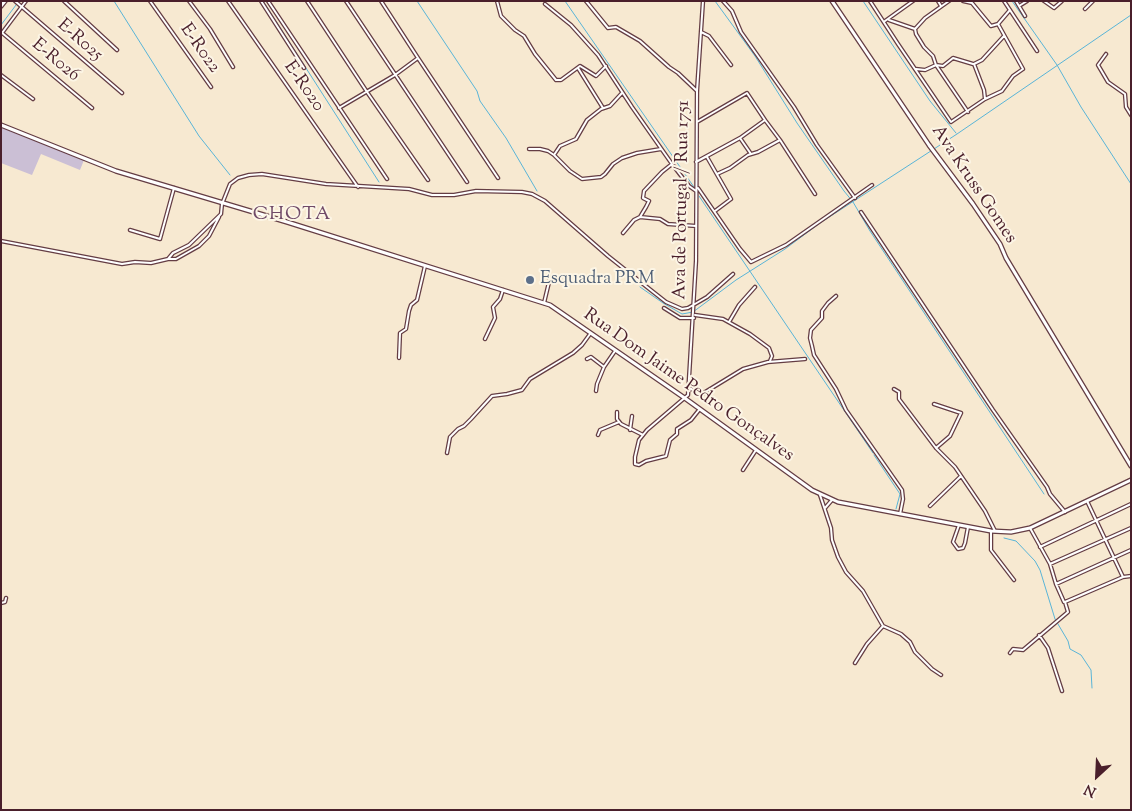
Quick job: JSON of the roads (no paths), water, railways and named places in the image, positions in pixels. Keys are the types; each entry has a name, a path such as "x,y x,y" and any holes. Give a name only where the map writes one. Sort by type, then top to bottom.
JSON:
{"main road":[{"path":"1,6 5,1"},
{"name":"Ava Kruss Gomes","path":"832,1 929,146 973,204 1000,244 1006,258 1131,466"},
{"name":"Rua Dom Jaime Pedro Gonçalves","path":"1,125 116,171 550,305 820,495 832,500 960,525 995,531 1017,532 1030,528 1131,480"}],"street":[{"path":"2,32 20,6 26,1"},
{"path":"64,1 117,50"},
{"name":"E-R022","path":"150,1 210,87"},
{"path":"188,1 210,29 233,67"},
{"name":"E-R020","path":"228,1 358,187"},
{"path":"261,1 304,68"},
{"path":"268,1 387,179"},
{"path":"307,1 428,180"},
{"path":"346,1 467,182"},
{"path":"381,1 498,178"},
{"path":"497,1 501,16 524,36 535,54 556,80 561,80 580,66 596,76 606,66"},
{"path":"586,1 608,28 615,26 640,41 697,91"},
{"name":"Ava de Portugal / Rua 1751","path":"686,399 689,388 694,316 697,91 703,1"},
{"path":"724,1 732,11 737,25 794,107 817,145 855,198"},
{"path":"870,1 951,122 1002,91 1014,76 1023,69 998,24"},
{"path":"884,22 913,1"},
{"path":"938,1 941,6"},
{"path":"915,29 925,18 949,1"},
{"path":"963,1 972,3 991,26 998,24 1010,10"},
{"path":"1004,1 1037,51"},
{"path":"1016,1 1025,16"},
{"path":"1019,6 1027,1"},
{"path":"1044,1 1054,8 1062,1"},
{"name":"E-R025","path":"15,2 122,94"},
{"path":"1084,9 1092,2"},
{"path":"545,4 571,25 598,55 672,164 689,186 697,191"},
{"path":"888,19 915,29"},
{"path":"915,29 924,47 933,56 936,65 968,112"},
{"name":"E-R026","path":"2,32 92,108"},
{"path":"700,32 709,36 731,65"},
{"path":"916,69 925,70 936,65 943,66 953,58 974,64 982,60 1004,36"},
{"path":"1106,54 1098,65 1108,82 1125,94 1126,107 1131,115"},
{"path":"339,108 395,75 418,58"},
{"path":"974,64 984,90 985,100"},
{"path":"578,68 603,108"},
{"path":"1,75 33,98"},
{"path":"554,155 560,146 576,139 587,120 603,108 610,106 622,92"},
{"path":"698,122 747,93 815,194"},
{"path":"696,162 740,138 765,120"},
{"path":"740,138 751,154"},
{"path":"717,174 780,140"},
{"path":"529,150 543,149 554,155 570,171 582,179 600,177 622,158 637,153 662,149"},
{"path":"707,157 731,199 715,211"},
{"path":"640,217 649,201 643,198 644,191 672,164"},
{"path":"1,241 122,264 135,262 151,263 176,259 199,246 209,236 221,214 222,204 230,184 238,178 262,174 358,187 409,189 432,195 454,195 476,191 532,194 545,201 608,256 666,302 682,309 694,304 717,289 733,274"},
{"path":"697,187 748,259 754,261 786,244 872,185"},
{"path":"130,230 160,239 174,188"},
{"path":"862,212 993,410 1048,487 1050,494 1065,512"},
{"path":"168,259 173,253 189,246 221,214"},
{"path":"623,233 634,220 640,217 660,219 668,224 696,226"},
{"path":"399,358 400,333 406,328 411,305 417,300 426,266"},
{"path":"544,303 550,278"},
{"path":"729,322 739,305 755,287"},
{"path":"485,339 495,318 494,307 500,299 503,290"},
{"path":"836,296 828,302 822,311 822,318 812,330 810,338 814,355 836,389 846,410 902,490 903,499 900,514"},
{"path":"664,308 680,318 694,316 719,318 729,322 769,348 772,356 768,362"},
{"path":"447,453 450,437 458,428 464,426 492,396 522,390 530,379 573,353 590,334"},
{"path":"596,391 604,367 615,351"},
{"path":"588,359 591,357 604,367"},
{"path":"689,388 702,394 743,369 768,362 805,359"},
{"path":"894,389 900,392 899,399 936,448 961,476 985,511 995,531"},
{"path":"686,399 659,420 639,440 635,457 637,466 646,461 666,456 670,440 677,434 677,429 691,420 700,410"},
{"path":"934,404 961,413 950,436 936,448"},
{"path":"617,412 619,422 630,430 643,435"},
{"path":"630,430 632,416"},
{"path":"598,435 600,430 619,422"},
{"path":"742,470 756,450"},
{"path":"930,506 961,476"},
{"path":"820,495 838,557 846,572 863,591 883,626 901,634 910,642 915,652 932,669 941,674"},
{"path":"824,508 832,500"},
{"path":"1087,501 1123,577"},
{"path":"1040,547 1131,504"},
{"path":"960,525 953,542 960,550 965,543 968,526"},
{"path":"1010,653 1014,649 1022,650 1068,613 1066,602 1064,602 1056,584 1050,564 1030,528"},
{"path":"1050,564 1131,528"},
{"path":"990,530 991,550 1014,580"},
{"path":"1056,584 1131,550"},
{"path":"1066,602 1123,577 1131,576"},
{"path":"1,603 5,602 6,598"},
{"path":"855,663 867,644 883,626"},
{"path":"1039,635 1048,648 1062,690"}],"waterway":[{"path":"1,25 19,1"},
{"path":"114,1 199,136 230,175"},
{"path":"263,1 379,182"},
{"path":"417,1 477,91 480,101 506,138 537,191"},
{"path":"565,1 696,190"},
{"path":"715,1 755,56 797,123 853,202 870,231 1044,494"},
{"path":"863,1 930,101 956,133"},
{"path":"1012,1 1057,65 1081,107 1131,184"},
{"path":"640,287 682,314 693,312 736,280 785,249 820,223 957,134 1131,15"},
{"path":"699,196 873,453"},
{"path":"874,455 900,494 896,509"},
{"path":"1004,538 1016,541 1035,561 1040,570 1055,619 1068,641 1070,649 1081,655 1091,670 1092,688"}],"place":[{"name":"Esquadra PRM","path":"530,280"}],"district":[{"name":"CHOTA","path":"292,216"}]}
